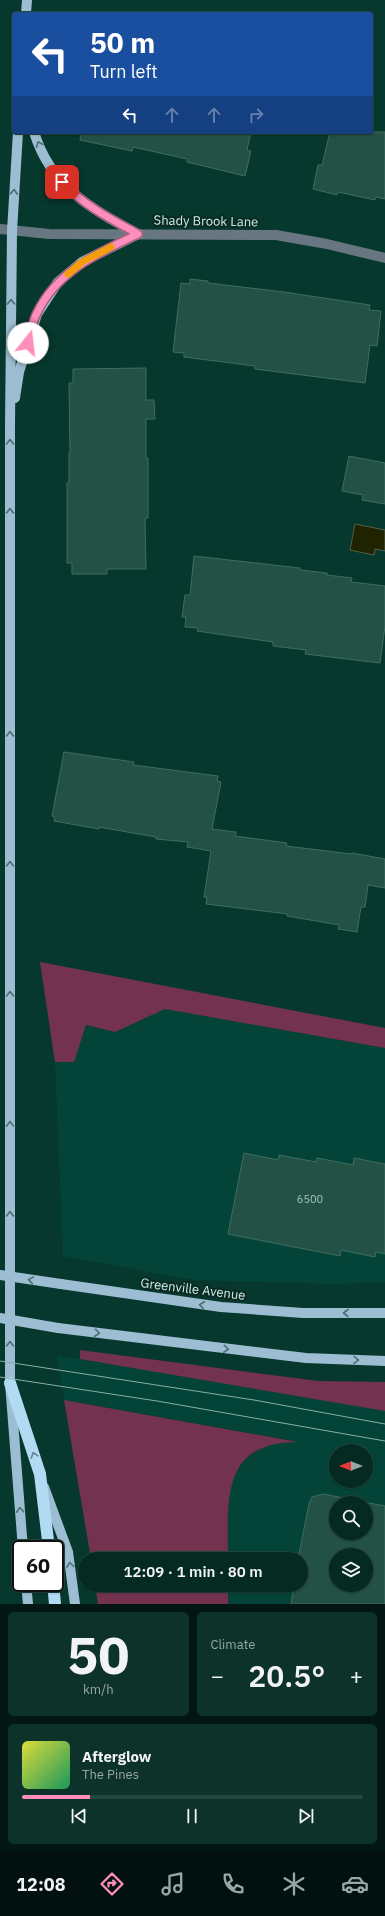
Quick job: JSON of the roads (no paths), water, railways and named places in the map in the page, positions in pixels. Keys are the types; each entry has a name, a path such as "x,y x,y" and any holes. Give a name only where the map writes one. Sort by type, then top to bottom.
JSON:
{"highway":[{"path":"10,1383 40,1474 48,1540"},
{"path":"54,1592 55,1604"}],"main road":[{"path":"26,12 28,0"},
{"path":"18,134 12,231 10,426 10,1383 22,1540"},
{"path":"35,134 52,171 70,191 102,214 138,234"},
{"path":"10,426 19,372 36,314 58,282 82,262 138,234"},
{"name":"Greenville Avenue","path":"0,1275 221,1307 303,1313 385,1313"},
{"path":"0,1318 58,1328 306,1358 385,1361"},
{"path":"40,1474 68,1552 76,1604"},
{"path":"27,1592 28,1604"}],"street":[{"name":"Shady Brook Lane","path":"0,229 49,234 276,235 327,244 385,258"}],"tram line":[{"path":"0,1361 254,1400 385,1424"},
{"path":"0,1377 157,1401 385,1441"}]}
